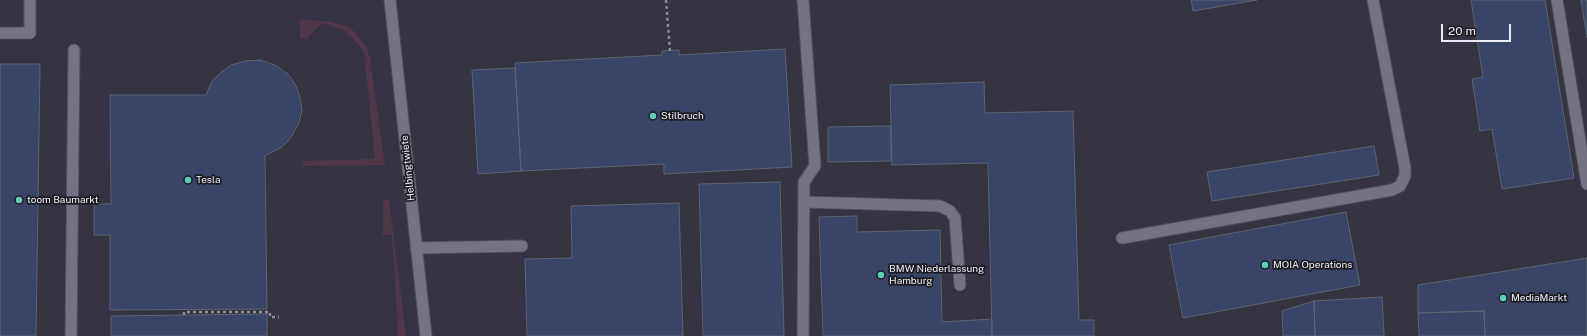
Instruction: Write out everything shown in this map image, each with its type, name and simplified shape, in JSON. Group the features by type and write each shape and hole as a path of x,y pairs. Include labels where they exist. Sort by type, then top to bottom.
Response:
{"street":[{"path":"0,33 30,33 30,0"},
{"name":"Helbingtwiete","path":"390,0 426,336"},
{"path":"803,0 815,166 804,182 803,336"},
{"path":"1122,238 1392,190 1400,186 1405,176 1405,168 1373,0"},
{"path":"1558,0 1587,184"},
{"path":"71,336 74,50"},
{"path":"804,202 940,206 950,211 955,218 960,285"},
{"path":"416,248 522,246"}],"path":[{"path":"666,0 670,51"},
{"path":"184,315 184,312 270,312 270,317 279,317"}],"shaded area":[{"path":"300,20 328,21 347,26 355,32 367,48 370,58 385,165 303,166 303,161 375,159 363,51 350,35 343,30 330,25 321,24 307,39 300,38"},
{"path":"389,199 406,336 398,336 392,235 383,235 383,200"}],"building":[{"path":"1191,0 1257,0 1193,11"},
{"path":"1471,0 1545,0 1574,178 1502,189 1492,129 1480,131 1472,79 1483,77"},
{"path":"1581,0 1587,0 1587,38"},
{"name":"Stilbruch","path":"785,49 792,167 664,174 664,164 521,171 515,63 662,55 662,51 679,50 679,55"},
{"name":"Tesla","path":"260,60 275,65 289,75 296,86 300,97 302,111 298,125 290,139 282,147 265,156 267,309 110,310 110,235 94,235 94,204 111,204 110,95 206,95 211,83 219,74 231,65 245,61"},
{"name":"toom Baumarkt","path":"0,64 40,64 36,336 0,336"},
{"path":"515,68 521,171 478,174 472,70"},
{"path":"984,82 985,113 1073,111 1079,320 1094,320 1094,336 992,336 988,163 892,165 890,85"},
{"path":"891,126 891,161 828,162 828,127"},
{"path":"1374,146 1379,175 1212,201 1207,172"},
{"path":"780,182 784,336 703,336 699,184"},
{"path":"679,203 683,336 527,336 525,259 572,258 571,206"},
{"name":"MOIA Operations","path":"1346,212 1360,285 1183,318 1169,245"},
{"name":"BMW Niederlassung Hamburg","path":"857,216 857,232 940,230 942,322 992,319 992,336 823,336 819,217"},
{"name":"MediaMarkt","path":"1587,258 1587,336 1485,336 1484,311 1418,313 1418,285"},
{"path":"1382,297 1384,336 1315,336 1314,301"},
{"path":"1314,301 1315,336 1283,336 1282,311"},
{"path":"1484,311 1485,336 1419,336 1418,313"},
{"path":"267,314 267,336 111,336 111,316"}],"place":[{"name":"Stilbruch","path":"653,116"},
{"name":"Tesla","path":"188,180"},
{"name":"toom Baumarkt","path":"19,200"},
{"name":"MOIA Operations","path":"1265,265"},
{"name":"BMW Niederlassung Hamburg","path":"881,275"},
{"name":"MediaMarkt","path":"1503,298"}]}
